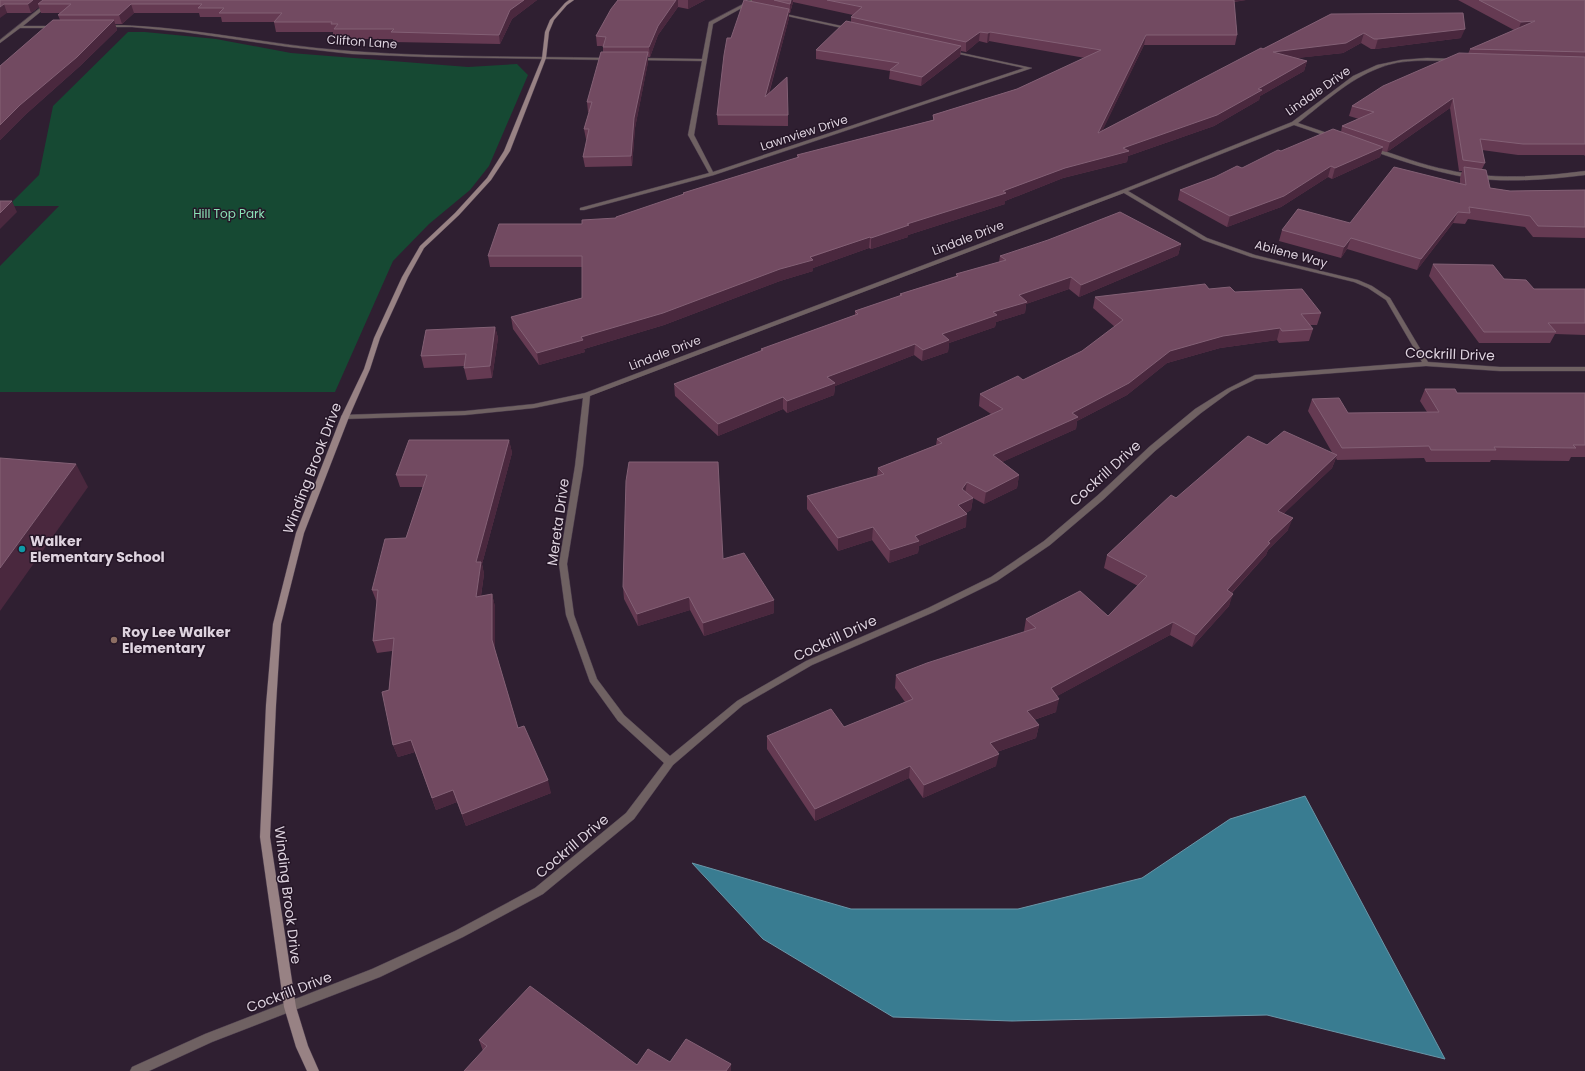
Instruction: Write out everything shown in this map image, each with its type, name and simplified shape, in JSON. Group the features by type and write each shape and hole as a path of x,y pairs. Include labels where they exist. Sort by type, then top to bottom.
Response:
{"street":[{"path":"0,42 53,0"},
{"name":"Winding Brook Drive","path":"313,1071 302,1047 290,1007 265,838 271,705 277,624 300,533 345,417 367,369 377,338 405,277 422,247 457,214 489,179 507,151 544,58 548,32 552,20 566,4 572,0"},
{"path":"712,174 691,135 711,23 742,5 754,0"},
{"path":"742,5 750,7"},
{"path":"773,12 858,30"},
{"name":"Clifton Lane","path":"96,26 182,29 330,50 461,58 618,59"},
{"path":"20,27 58,27"},
{"name":"Lawnview Drive","path":"582,208 712,174 1030,68 944,49"},
{"name":"Lindale Drive","path":"345,417 465,413 534,406 587,395 1124,191 1294,123 1355,77 1379,66 1401,61 1427,58 1467,60"},
{"path":"634,59 704,60"},
{"path":"1294,123 1338,138"},
{"path":"1368,148 1449,172 1488,178 1552,178 1585,173"},
{"name":"Abilene Way","path":"1124,191 1205,239 1253,256 1356,281 1370,287 1388,299 1426,364"},
{"name":"Cockrill Drive","path":"136,1071 209,1038 376,973 459,934 539,891 630,816 670,762 740,703 809,663 931,610 994,579 1047,543 1101,497 1152,449 1198,411 1229,390 1255,377 1426,364 1500,369 1585,369"},
{"name":"Mereta Drive","path":"587,395 579,466 563,564 570,615 594,680 622,718 670,762"}],"green space":[{"name":"Hill Top Park","path":"128,32 145,32 216,39 291,53 468,67 517,64 528,75 489,166 470,190 429,224 393,261 335,392 0,392 0,266 59,206 8,206 39,175 53,106"}],"water":[{"path":"1305,796 1445,1059 1267,1015 1012,1021 893,1017 763,939 692,863 851,909 1018,909 1142,878 1230,819"}],"building":[{"path":"0,0 33,0 28,4 4,4 0,7"},
{"path":"43,0 524,0 510,10 499,35 391,32 394,29 334,29 338,24 331,24 332,22 274,22 282,13 219,13 224,8 198,8 202,4 131,4 119,15 58,15 71,4 38,4"},
{"path":"618,0 676,0 658,26 649,47 603,47 606,37 596,36 611,9"},
{"path":"744,0 789,9 765,97 787,77 788,115 717,115 727,38 731,38"},
{"path":"774,0 791,0 790,4"},
{"path":"827,0 1234,0 1237,35 1146,35 1098,133 1261,48 1263,49 1331,14 1463,13 1465,29 1378,39 1374,39 1364,33 1346,43 1273,52 1307,61 1258,89 1262,90 1217,115 1123,148 1129,151 1065,168 1003,191 1006,193 907,224 909,225 810,257 813,260 780,269 663,313 581,337 583,340 537,353 511,317 582,298 582,256 488,256 499,224 582,224 582,220 616,218 684,194 683,193 799,157 797,155 934,120 933,115 1017,89 1101,50 990,32 980,32 966,42 851,17 862,7"},
{"path":"1479,0 1585,0 1585,52 1470,49 1535,21 1521,22"},
{"path":"53,20 114,20 77,57 20,105 0,125 0,66"},
{"path":"846,21 961,46 922,77 890,70 899,63 816,50"},
{"path":"601,52 648,52 634,118 631,156 583,157 589,129 584,129 592,102 587,102"},
{"path":"1459,53 1585,57 1585,144 1523,144 1480,139 1485,163 1463,160 1453,98 1390,142 1342,126 1374,112 1352,106 1383,86"},
{"path":"1333,129 1383,147 1335,168 1331,166 1284,196 1230,216 1180,190 1215,177 1237,166 1242,168 1278,150 1281,151"},
{"path":"1394,167 1466,185 1464,167 1486,170 1490,188 1510,191 1585,190 1585,227 1538,226 1530,216 1469,207 1470,213 1458,212 1421,259 1351,238 1344,247 1282,230 1298,209 1350,223"},
{"path":"0,201 12,201 0,213"},
{"path":"1120,212 1181,244 1081,285 1071,277 1019,295 1027,302 993,312 997,315 942,334 949,340 923,350 915,344 827,377 835,383 787,401 783,397 718,424 674,384 763,350 761,349 858,314 855,311 902,295 900,294 958,276 956,274 1006,260 1000,256 1048,240"},
{"path":"1433,264 1493,265 1504,279 1526,280 1534,289 1585,289 1585,323 1548,323 1556,332 1484,332"},
{"path":"1205,284 1209,289 1230,287 1235,292 1302,289 1321,313 1301,314 1313,329 1282,331 1280,328 1223,336 1170,351 1129,383 1072,413 1078,417 993,455 1019,475 986,492 967,482 962,489 973,498 958,505 967,514 915,536 919,541 890,550 873,527 838,538 807,496 884,474 878,468 942,443 937,439 1003,409 980,394 1018,376 1023,380 1082,351 1123,320 1095,297"},
{"path":"495,327 490,366 464,368 466,354 421,356 426,330"},
{"path":"1425,389 1455,389 1457,393 1585,393 1585,445 1573,445 1576,448 1494,447 1496,450 1431,450 1429,446 1342,448 1312,399 1339,398 1348,413 1439,412"},
{"path":"1284,431 1337,455 1278,511 1293,518 1268,542 1270,543 1227,590 1233,594 1196,635 1173,622 1051,688 1059,699 1027,711 1039,725 990,743 999,754 924,785 910,766 815,809 767,736 831,709 844,727 913,699 896,675 927,663 1036,628 1026,619 1080,591 1108,616 1147,576 1107,555 1171,495 1176,498 1248,436 1267,445"},
{"path":"409,440 509,440 476,562 481,562 476,597 492,594 492,640 518,728 524,726 548,780 462,814 453,790 432,798 411,740 393,745 382,692 389,690 394,638 373,641 378,590 372,590 385,539 406,538 427,475 396,475"},
{"path":"0,458 76,464 0,568"},
{"path":"629,462 718,462 723,559 744,553 774,600 703,623 689,597 637,614 623,587 626,481"},
{"path":"530,986 637,1065 648,1049 670,1062 686,1039 731,1064 726,1071 464,1071 487,1046 479,1040"}],"place":[{"name":"Walker Elementary School","path":"22,549"},
{"name":"Roy Lee Walker Elementary","path":"114,640"}]}
